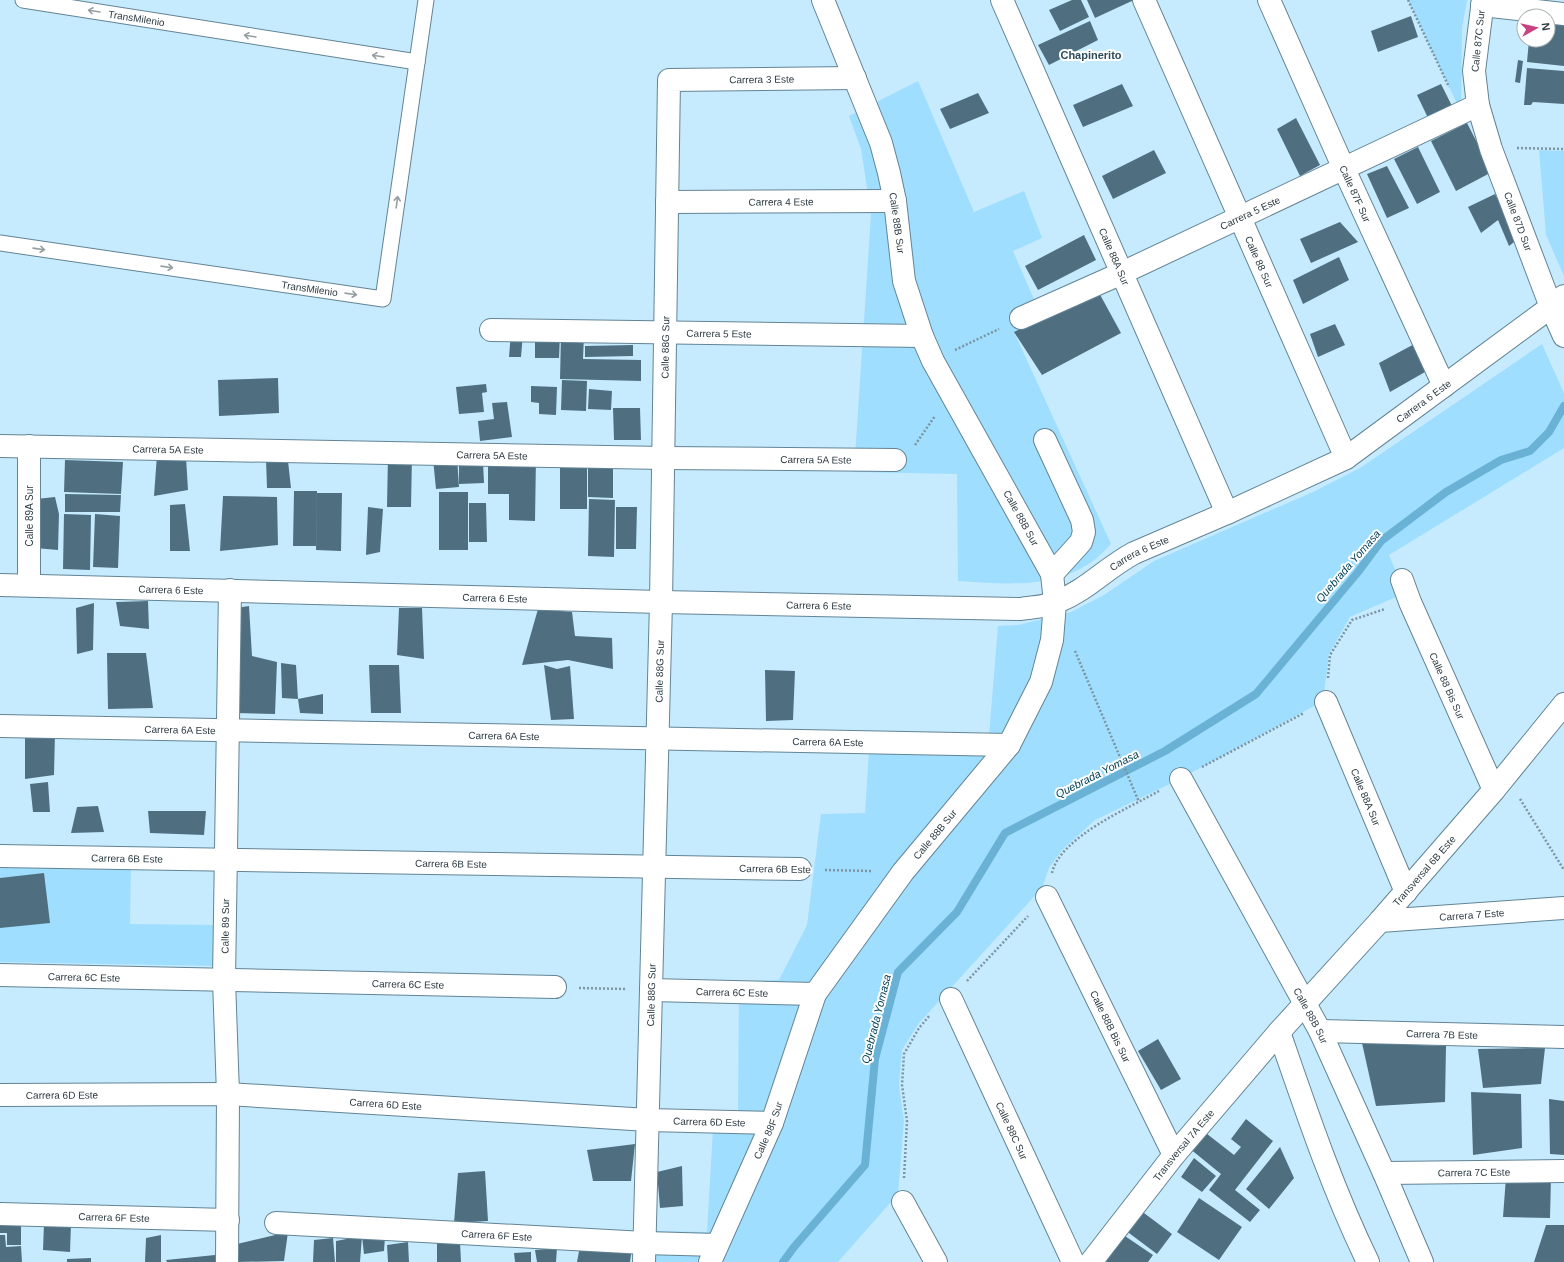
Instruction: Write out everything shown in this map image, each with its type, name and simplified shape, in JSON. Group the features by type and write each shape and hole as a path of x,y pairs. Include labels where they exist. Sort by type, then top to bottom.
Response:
{"street":[{"name":"Calle 88B Sur","path":"816,994 903,872 1009,745 1041,682 1052,640 1055,603 1052,574 934,361 922,336 904,281 895,201 889,173 880,143 823,0"},
{"name":"Calle 88A Sur","path":"1002,0 1227,513"},
{"name":"Calle 88 Sur","path":"1144,0 1346,458"},
{"name":"Calle 87F Sur","path":"1269,0 1344,169 1444,386"},
{"name":"Calle 87C Sur","path":"1470,109 1482,3"},
{"path":"1482,3 1564,14"},
{"name":"Carrera 3 Este","path":"670,80 855,78"},
{"name":"Calle 88G Sur","path":"644,1253 658,738 670,80"},
{"name":"Carrera 5 Este","path":"1021,318 1122,273 1470,109"},
{"name":"Calle 87D Sur","path":"1470,109 1491,149 1558,301 1564,336"},
{"name":"Carrera 4 Este","path":"667,202 895,201"},
{"name":"Carrera 6 Este","path":"0,584 661,602 1021,609 1055,603 1091,584 1120,560 1134,553 1227,513 1346,458 1558,301"},
{"name":"Carrera 5 Este","path":"491,330 922,336"},
{"path":"1045,440 1082,520 1084,532 1081,542 1052,574"},
{"name":"Carrera 5A Este","path":"0,446 664,458 895,460"},
{"name":"Calle 89A Sur","path":"29,446 29,585"},
{"name":"Calle 88 Bis Sur","path":"1402,580 1410,602 1500,783"},
{"name":"Calle 89 Sur","path":"227,1262 228,1094 224,980 230,590"},
{"name":"Calle 88A Sur","path":"1326,702 1406,892"},
{"name":"Transversal 6B Este","path":"1279,1032 1406,892 1500,783 1564,704"},
{"name":"Carrera 6A Este","path":"0,726 1009,745"},
{"name":"Calle 88B Sur","path":"1180,779 1320,1031 1422,1262"},
{"name":"Carrera 6B Este","path":"0,856 800,869"},
{"name":"Calle 88B Bis Sur","path":"1047,896 1174,1155"},
{"name":"Carrera 7 Este","path":"1380,921 1564,908"},
{"name":"Carrera 6C Este","path":"0,975 555,987"},
{"name":"Carrera 6C Este","path":"651,990 816,994"},
{"name":"Calle 88F Sur","path":"713,1253 772,1123 816,994"},
{"name":"Calle 88C Sur","path":"951,999 1073,1262"},
{"name":"Carrera 7B Este","path":"1320,1031 1564,1037"},
{"path":"1279,1032 1323,1158 1368,1262"},
{"name":"Transversal 7A Este","path":"1091,1262 1174,1155 1279,1032"},
{"name":"Carrera 6D Este","path":"0,1095 228,1094 648,1120 772,1123"},
{"name":"Carrera 7C Este","path":"1384,1173 1564,1170"},
{"path":"903,1202 936,1262"},
{"name":"Carrera 6F Este","path":"0,1214 228,1220"},
{"name":"Carrera 6F Este","path":"276,1223 644,1253 713,1253"}],"lane":[{"name":"TransMilenio","path":"23,0 417,62"},
{"name":"TransMilenio","path":"0,243 383,299 426,0"}],"path":[{"path":"1408,0 1470,109"},
{"path":"1491,149 1564,149"},
{"path":"934,361 1021,318"},
{"path":"895,460 908,454 912,450 951,392"},
{"path":"1047,896 1053,868 1065,850 1096,824 1326,702 1330,655 1352,620 1410,602"},
{"path":"1073,646 1139,802"},
{"path":"1500,783 1564,870"},
{"name":"Carrera 6B Este","path":"800,869 903,872"},
{"path":"555,987 651,990"}],"shaded area":[{"path":"1408,0 1467,0 1462,28 1461,112"},
{"path":"918,81 974,212 1024,191 1042,238 1013,251 1043,320 1014,332 1111,544 1090,563 1059,577 1027,583 958,581 957,474 854,472 871,214 861,149 849,116"},
{"path":"1539,150 1564,151 1564,276 1546,235"},
{"path":"1542,344 1564,393 1564,448 1389,555 1405,593 1350,617 1329,654 1323,701 1180,779 1095,820 1062,850 1049,868 1042,888 919,1023 902,1050 899,1085 904,1121 898,1194 838,1262 652,1262 654,1231 707,1232 714,1112 738,1112 739,981 779,980 807,925 821,814 865,813 870,735 989,736 998,626 1018,625 1071,612 1104,595 1154,561 1313,492 1360,468"},
{"path":"0,863 131,865 130,924 216,925 215,966 0,962"}],"building":[{"path":"1072,0 1081,0 1089,17 1060,31 1049,10"},
{"path":"1087,0 1134,0 1095,18"},
{"path":"1411,16 1418,37 1378,52 1371,31"},
{"path":"1556,18 1564,19 1564,66 1527,62 1528,48 1556,48"},
{"path":"1090,21 1098,40 1049,65 1038,45"},
{"path":"1518,60 1523,61 1520,83 1515,82"},
{"path":"1527,68 1564,71 1564,104 1533,102 1531,105 1524,105"},
{"path":"1122,84 1133,106 1083,127 1073,105"},
{"path":"1441,84 1453,108 1429,120 1417,95"},
{"path":"978,93 989,113 950,129 940,109"},
{"path":"1296,118 1320,165 1300,176 1277,129"},
{"path":"1467,123 1492,172 1456,191 1431,141"},
{"path":"1418,147 1440,192 1417,204 1394,159"},
{"path":"1154,150 1166,173 1113,199 1102,176"},
{"path":"1387,166 1409,208 1387,218 1367,174"},
{"path":"1495,194 1518,239 1509,246 1498,220 1481,233 1468,207"},
{"path":"1340,222 1358,242 1311,263 1300,239"},
{"path":"1084,235 1096,260 1038,290 1025,266"},
{"path":"1339,257 1349,280 1303,304 1293,280"},
{"path":"1098,291 1121,333 1042,375 1014,332"},
{"path":"1335,324 1345,345 1318,357 1310,334"},
{"path":"511,332 523,333 521,357 509,357"},
{"path":"535,335 560,335 559,358 535,358"},
{"path":"561,335 584,335 583,359 641,360 641,381 560,379"},
{"path":"1418,342 1432,368 1390,392 1379,363"},
{"path":"633,345 633,356 585,357 585,346"},
{"path":"278,378 279,413 219,416 218,380"},
{"path":"562,380 587,381 586,411 561,410"},
{"path":"486,384 487,392 482,393 484,412 459,414 456,387"},
{"path":"531,386 557,387 556,415 539,414 539,403 531,402"},
{"path":"589,389 612,391 611,410 588,409"},
{"path":"507,402 512,437 480,441 478,421 494,419 492,403"},
{"path":"613,408 640,408 641,440 614,440"},
{"path":"157,455 186,457 188,490 154,496"},
{"path":"388,455 412,455 411,507 387,507"},
{"path":"488,456 536,457 535,521 509,520 509,494 488,494"},
{"path":"457,457 459,487 436,489 433,459"},
{"path":"587,457 587,509 560,509 560,458"},
{"path":"588,458 613,458 613,498 588,497"},
{"path":"266,459 288,461 291,488 267,488"},
{"path":"65,460 123,462 121,494 64,492"},
{"path":"483,462 484,483 459,484 459,463"},
{"path":"294,491 317,491 316,546 293,546"},
{"path":"439,492 468,492 468,550 439,550"},
{"path":"317,493 342,493 341,551 316,550"},
{"path":"65,494 121,495 120,512 65,512"},
{"path":"223,496 277,497 278,545 220,551"},
{"path":"55,497 59,514 58,550 35,548 36,499"},
{"path":"589,499 615,500 614,557 588,556"},
{"path":"469,503 486,503 487,542 469,542"},
{"path":"185,504 190,551 170,551 170,505"},
{"path":"368,507 383,509 380,552 366,555"},
{"path":"616,507 637,507 636,549 616,549"},
{"path":"64,514 91,515 90,570 63,569"},
{"path":"95,514 120,516 118,568 93,567"},
{"path":"148,601 149,629 120,626 116,602"},
{"path":"94,603 93,650 77,654 76,608"},
{"path":"249,606 252,656 277,662 275,714 235,713 236,608"},
{"path":"399,608 422,608 424,659 397,655"},
{"path":"538,609 572,612 575,636 612,638 613,669 568,660 522,665"},
{"path":"107,653 146,653 153,708 108,709"},
{"path":"281,663 296,665 298,699 282,698"},
{"path":"369,665 399,665 401,713 371,713"},
{"path":"544,665 557,669 570,666 574,719 551,720"},
{"path":"765,670 795,671 793,720 766,721"},
{"path":"323,694 323,714 300,713 298,699"},
{"path":"25,732 55,732 54,775 25,779"},
{"path":"48,782 50,812 33,812 30,784"},
{"path":"98,806 104,832 71,833 77,807"},
{"path":"148,811 206,811 204,835 150,833"},
{"path":"44,873 50,923 0,928 0,878"},
{"path":"1158,1039 1181,1079 1161,1090 1138,1051"},
{"path":"1362,1043 1446,1046 1445,1102 1376,1106"},
{"path":"1545,1048 1541,1084 1483,1088 1478,1049"},
{"path":"1471,1092 1521,1094 1522,1148 1473,1155"},
{"path":"1549,1099 1564,1101 1564,1155 1550,1154"},
{"path":"1246,1119 1273,1141 1235,1190 1260,1210 1250,1222 1209,1190 1221,1174 1189,1148 1202,1130 1234,1155 1241,1147 1231,1139"},
{"path":"635,1144 631,1181 593,1181 587,1150"},
{"path":"1280,1147 1294,1178 1269,1209 1246,1189"},
{"path":"1194,1158 1216,1176 1202,1192 1181,1177"},
{"path":"682,1166 683,1206 660,1208 657,1172"},
{"path":"485,1171 488,1221 454,1223 458,1173"},
{"path":"1506,1177 1551,1177 1550,1218 1503,1217"},
{"path":"1199,1198 1242,1227 1219,1260 1177,1232"},
{"path":"1140,1210 1172,1234 1157,1254 1125,1230"},
{"path":"21,1221 21,1245 7,1245 7,1233 0,1233 0,1222"},
{"path":"44,1223 71,1224 70,1252 43,1250"},
{"path":"1546,1225 1564,1225 1564,1262 1534,1262"},
{"path":"288,1232 284,1261 237,1262 237,1244"},
{"path":"1119,1232 1153,1255 1148,1262 1107,1262 1102,1258"},
{"path":"0,1235 5,1235 6,1247 21,1246 22,1262 0,1262"},
{"path":"161,1235 161,1262 145,1262 146,1238"},
{"path":"362,1236 385,1237 384,1251 364,1254"},
{"path":"362,1236 360,1262 336,1262 336,1241"},
{"path":"333,1238 335,1262 313,1262 314,1240"},
{"path":"408,1242 409,1262 388,1262 387,1245"},
{"path":"437,1242 460,1242 461,1262 437,1262"},
{"path":"580,1246 632,1248 630,1262 577,1262"},
{"path":"557,1248 556,1262 537,1262 535,1250"},
{"path":"531,1252 531,1262 515,1262 514,1253"},
{"path":"215,1255 215,1262 167,1262 166,1260"},
{"path":"91,1258 91,1262 67,1262 67,1259"}],"waterway":[{"name":"Quebrada Yomasa","path":"783,1262 794,1247 865,1165 875,1059 898,972 957,912 1005,833 1165,751 1256,694 1358,572 1381,541 1446,492 1501,460 1530,451 1549,432 1564,406"}],"district":[{"name":"Chapinerito","path":"1091,55"}]}
